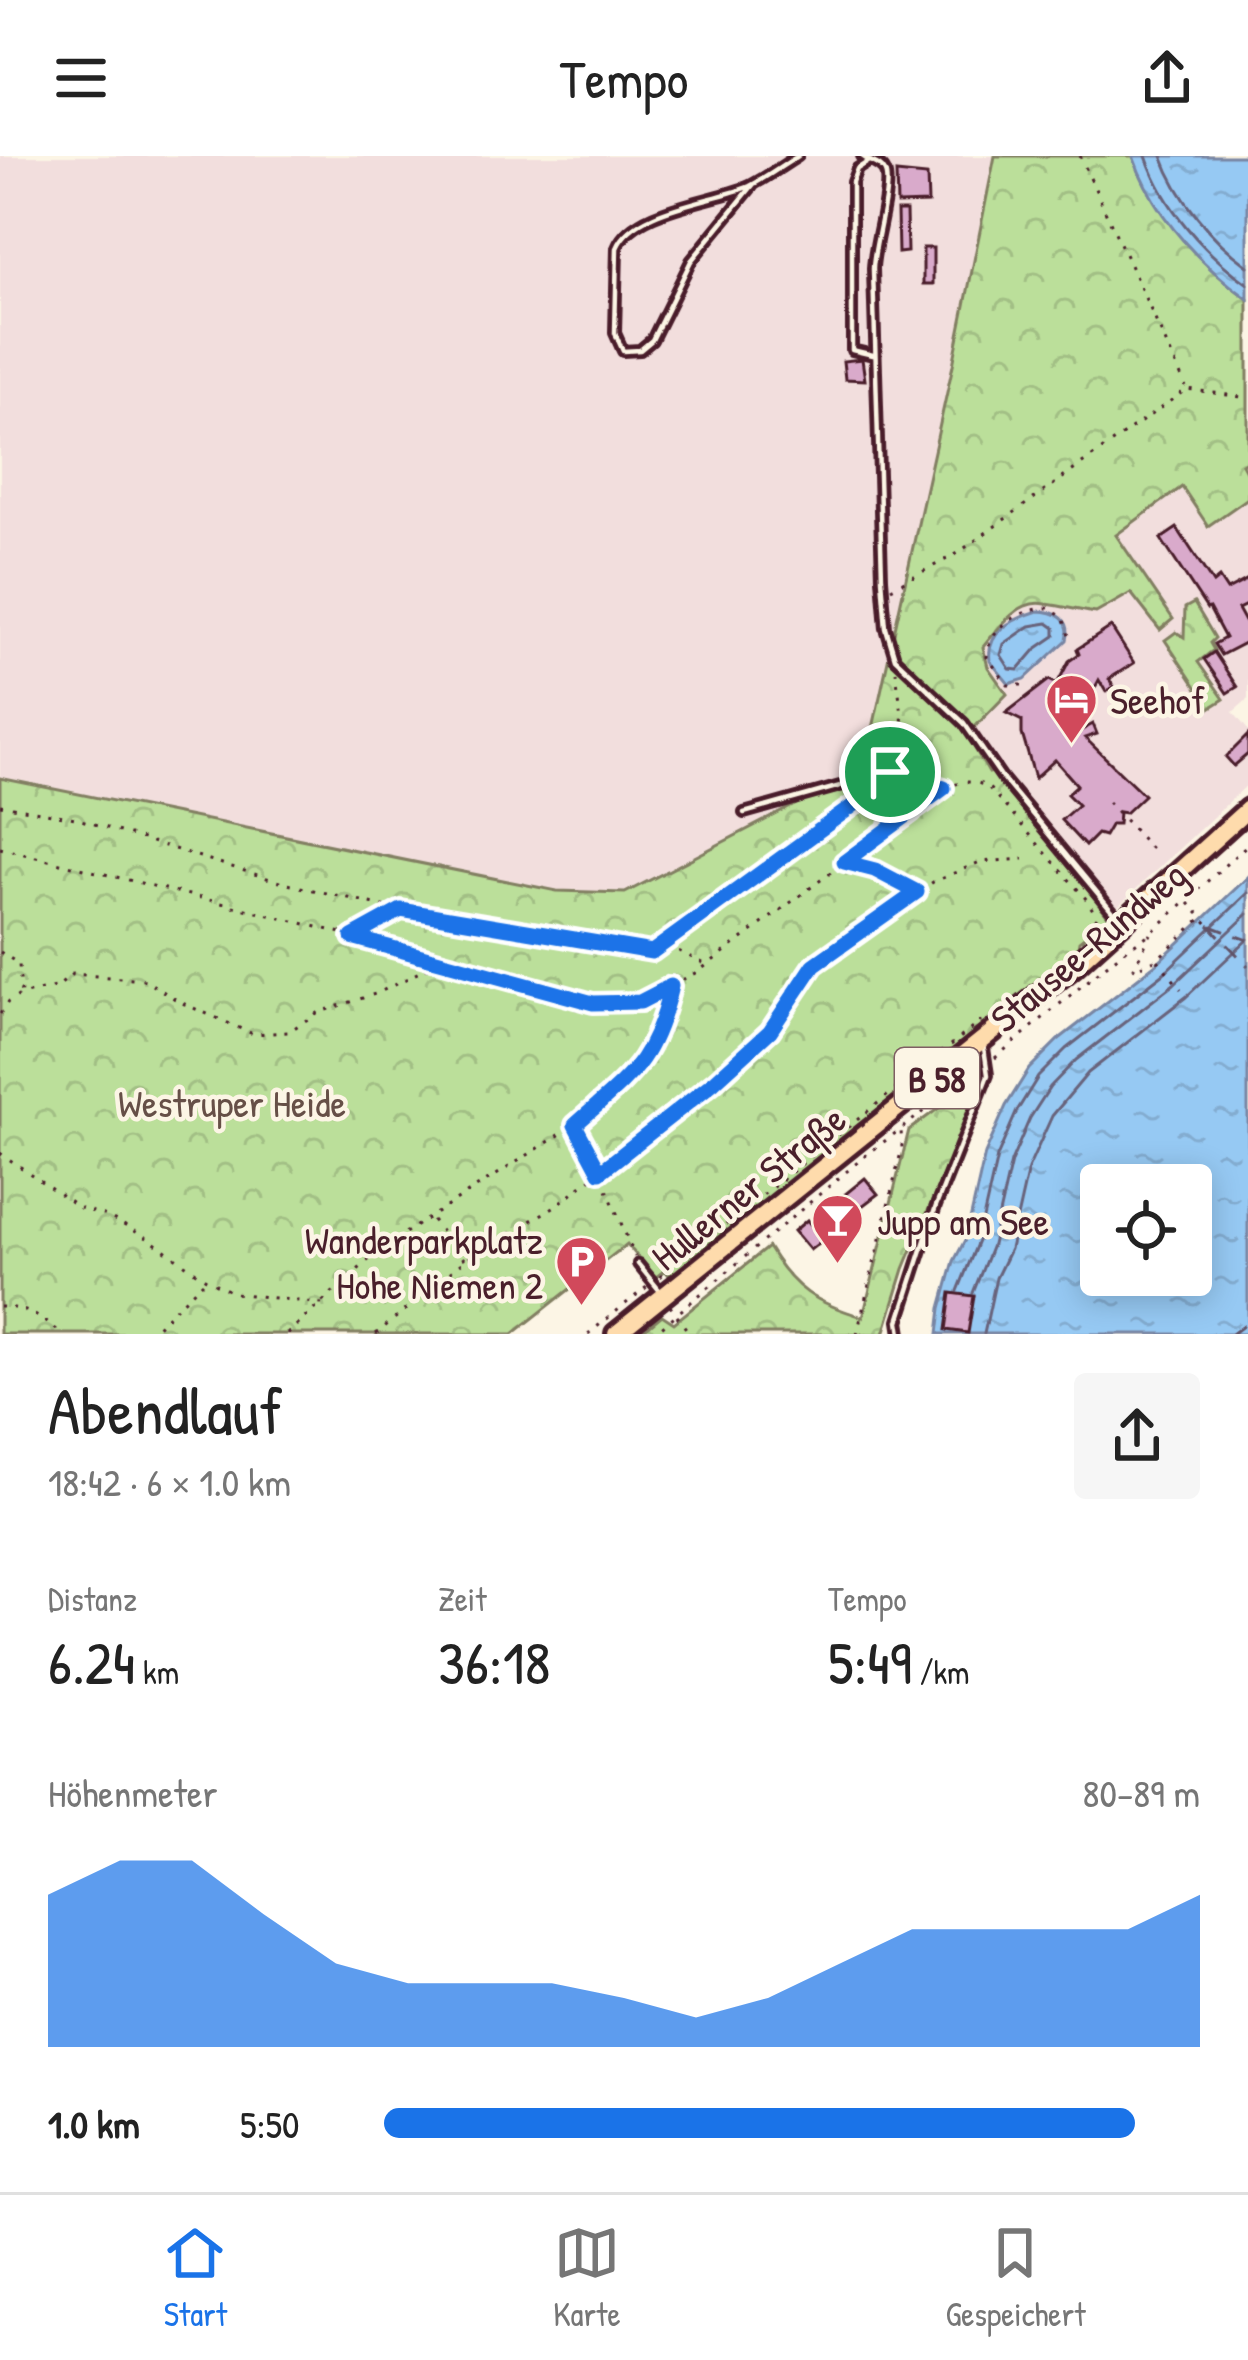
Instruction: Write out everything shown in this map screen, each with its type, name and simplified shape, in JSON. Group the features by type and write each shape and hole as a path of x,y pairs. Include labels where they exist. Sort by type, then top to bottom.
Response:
{"main road":[{"name":"Hullerner Straße","path":"616,1334 658,1289 896,1122 1248,809"}],"lane":[{"path":"753,184 691,261 652,340 640,350 623,351 615,333 621,238 632,226 652,217 753,184 798,156"},
{"path":"874,356 852,350 852,182 865,159 880,166 886,178 873,243 874,356 883,590 886,628 895,658 964,723 1003,779 1123,923"},
{"path":"744,813 890,772"},
{"path":"901,1334 899,1321 936,1206 988,1075 981,1043"},
{"path":"638,1264 658,1289"}],"path":[{"path":"1080,156 1187,389"},
{"path":"883,590 929,572 955,555 1187,389 1248,398"},
{"path":"1022,685 1008,685 987,657 991,638 1004,624 1048,608 1063,617 1071,642"},
{"path":"0,805 75,818 262,877 401,910 652,952 865,797 890,772 902,748 895,658"},
{"path":"890,772 944,788"},
{"path":"0,848 593,1003 640,1002 707,965 944,788 978,781 1088,900 1096,917 1086,932 1088,940"},
{"path":"1108,802 1154,852"},
{"name":"Stausee-Rundweg","path":"653,1334 896,1122 988,1063 1188,902 1248,844"},
{"path":"376,1334 465,1261 557,1205 714,1082 770,1031 814,965 917,892 980,862 1024,859"},
{"path":"844,862 875,870 917,892"},
{"path":"1183,881 1196,895"},
{"path":"1188,902 1209,925"},
{"path":"352,937 401,910"},
{"path":"1151,933 1133,969 1156,959 1202,918"},
{"path":"666,945 707,965"},
{"path":"0,952 19,964 21,995"},
{"path":"1156,959 1181,989"},
{"path":"0,1014 8,1002 58,986 71,974 117,976 145,980 253,1034 288,1032 317,1013 378,993 441,961"},
{"path":"287,1334 383,1247 575,1125 650,1053 671,986"},
{"path":"589,1334 658,1289 988,1016"},
{"path":"857,1334 902,1148 896,1122"},
{"path":"575,1125 638,1264"},
{"path":"0,1153 80,1208 148,1238 206,1280 234,1293 323,1304"},
{"path":"430,1217 465,1261"},
{"path":"149,1334 206,1280"},
{"path":"0,1306 38,1315 62,1334"},
{"path":"676,1315 690,1334"}],"shaded area":[{"path":"0,156 995,156 864,768 625,893 557,891 0,778"},
{"path":"1183,486 1208,525 1248,498 1248,699 1233,712 1248,730 1248,784 1116,908 995,760 974,727 1007,694 988,668 982,646 1004,620 1033,601 1096,613 1131,592 1159,629 1173,620 1115,535"}],"green space":[{"name":"Westruper Heide","path":"995,156 1133,156 1180,236 1248,299 1248,460 1242,464 1248,475 1248,498 1208,526 1182,487 1116,535 1173,619 1160,630 1131,593 1096,613 1033,604 1012,615 983,647 988,667 1007,694 967,735 989,773 996,771 1109,917 1079,941 1078,948 671,1278 665,1270 655,1278 627,1244 513,1334 0,1334 0,778 557,891 625,893 864,769"},
{"path":"1194,603 1215,638 1210,643 1214,650 1198,662 1224,699 1210,708 1165,640 1176,632 1184,637 1185,608"},
{"path":"984,1075 904,1269 884,1334 639,1334 662,1315 674,1323 768,1247 808,1293 863,1317 909,1130"}],"water":[{"path":"1133,156 1248,156 1248,299 1179,236"},
{"path":"1038,611 1062,618 1067,640 1025,679 1009,684 990,661 992,642 1011,622"},
{"path":"1248,877 1248,1334 938,1334 941,1308 966,1238 985,1154 1029,1069 1058,1040 1156,964"}],"building":[{"path":"896,173 927,176 928,203 897,204"},
{"path":"897,211 906,211 907,252 898,253"},
{"path":"923,248 933,248 933,284 923,284"},
{"path":"862,359 865,380 845,379 843,361"},
{"path":"1177,528 1213,583 1219,578 1227,590 1248,579 1248,604 1238,609 1248,627 1248,641 1221,655 1214,644 1225,638 1161,539"},
{"path":"1111,627 1134,663 1109,679 1114,687 1106,692 1099,680 1069,737 1093,724 1097,734 1085,738 1144,795 1125,813 1119,812 1118,824 1111,824 1104,836 1097,834 1085,846 1061,820 1078,805 1067,794 1077,785 1055,760 1035,778 1022,721 1006,713 1049,680 1057,684 1069,661 1079,654 1077,649"},
{"path":"1214,652 1237,687 1227,693 1204,659"},
{"path":"1248,735 1248,754 1234,766 1226,757"},
{"path":"865,1178 878,1194 845,1219 833,1204"},
{"path":"807,1220 823,1240 810,1250 794,1231"},
{"path":"951,1293 974,1296 968,1333 946,1330"}],"ferry route":[{"path":"1209,925 1248,966"},
{"path":"1211,926 1248,940"},
{"path":"1232,1334 1248,1322"}],"place":[{"name":"Seehof","path":"1071,745"},
{"name":"Jupp am See","path":"838,1266"},
{"name":"Wanderparkplatz Hohe Niemen 2","path":"582,1307"}],"route":[{"path":"890,772 944,788 844,862 875,870 917,892 814,965 770,1031 600,1172 575,1125 650,1053 671,986 640,1002 593,1003 352,937 401,910 652,952 865,797 890,772"}]}
